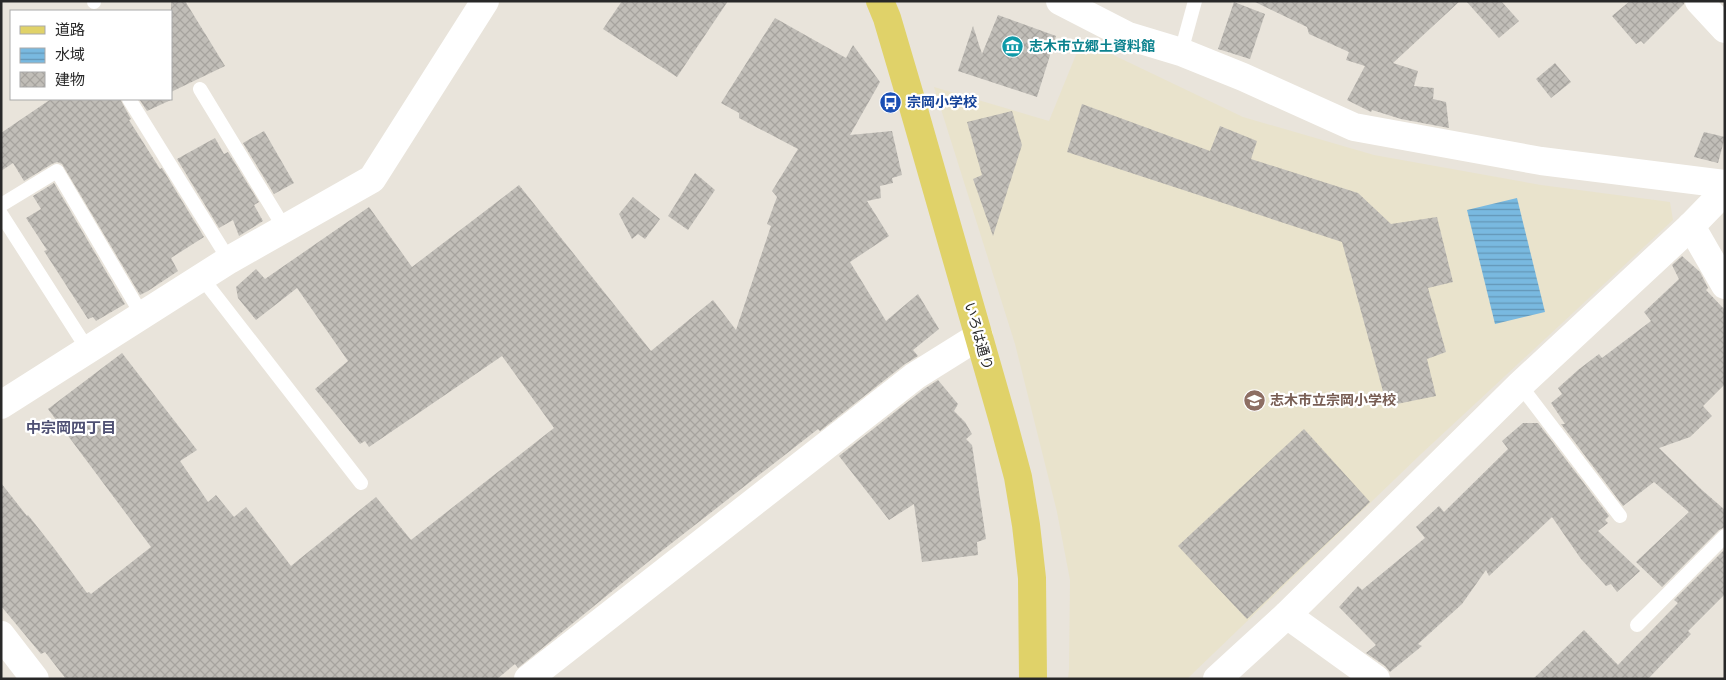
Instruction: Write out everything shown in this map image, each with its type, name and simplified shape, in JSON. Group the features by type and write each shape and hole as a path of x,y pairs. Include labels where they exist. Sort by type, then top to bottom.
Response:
{"main road":[{"name":"いろは通り","path":"880,1 888,18 1018,477 1032,578 1032,679"}],"street":[{"path":"1,405 229,260 372,179 485,1"},
{"path":"1060,1 1128,36 1181,52 1243,77 1354,127 1541,161 1725,184"},
{"path":"1699,1 1725,29"},
{"path":"1227,676 1286,615 1520,385 1692,226 1725,192"},
{"path":"1692,226 1725,285"},
{"path":"528,679 915,376 979,336"},
{"path":"1286,615 1376,679"},
{"path":"1,635 36,679"}],"lane":[{"path":"1181,52 1195,1"},
{"path":"200,89 285,229"},
{"path":"130,100 229,260"},
{"path":"1,205 57,171 142,315"},
{"path":"1,214 88,350"},
{"path":"202,278 361,483"},
{"path":"1520,385 1620,516"},
{"path":"1637,626 1725,536"}],"shaded area":[{"name":"志木市立宗岡小学校","path":"1082,40 1243,117 1374,155 1541,185 1670,202 1673,220 1420,455 1187,679 1068,679 1070,580 1057,512 1015,344 934,87 1049,121"}],"water":[{"path":"1517,198 1545,312 1495,324 1467,210"}],"building":[{"path":"171,1 185,1 225,66 172,92 172,10"},
{"path":"622,1 728,1 677,77 603,29"},
{"path":"1253,1 1460,1 1393,63 1418,71 1414,86 1434,88 1433,99 1446,102 1449,128 1401,119 1372,110 1371,112 1347,100 1365,66 1346,60 1349,52 1309,34 1307,27"},
{"path":"1466,1 1501,1 1519,21 1499,38"},
{"path":"1630,1 1684,1 1684,4 1644,44 1641,41 1636,44 1612,16"},
{"path":"1234,2 1265,14 1250,59 1218,49"},
{"path":"998,15 1056,36 1037,97 958,71 973,26 982,54"},
{"path":"775,18 846,58 853,45 880,82 850,135 892,131 902,175 892,178 893,183 880,186 881,198 867,201 889,236 850,262 886,321 918,294 939,329 913,350 918,356 905,364 820,431 818,429 659,553 518,668 515,664 497,679 66,679 45,652 41,654 1,606 1,483 54,548 87,593 91,594 151,547 48,409 122,353 197,450 180,461 208,502 216,495 234,517 246,507 291,566 376,497 411,540 554,428 502,356 369,447 365,441 360,444 315,389 348,361 297,288 256,320 238,298 236,287 256,269 265,279 369,207 412,267 519,185 651,351 713,300 736,330 771,226 767,224 777,197 772,191 798,149 739,118 739,113 721,103"},
{"path":"1555,63 1571,82 1551,98 1536,79"},
{"path":"50,100 121,100 131,119 129,120 160,169 162,168 204,237 171,258 178,271 140,295 62,164 57,162 52,164 24,181 13,163 1,171 1,133"},
{"path":"140,100 171,100 147,111"},
{"path":"1082,104 1210,151 1220,126 1257,141 1251,159 1358,193 1391,224 1437,217 1453,282 1428,288 1446,352 1427,359 1436,396 1387,406 1342,242 1067,152"},
{"path":"1012,111 1022,145 993,236 973,179 982,175 967,122"},
{"path":"264,131 294,183 274,194 243,143"},
{"path":"1704,132 1725,137 1718,163 1694,157"},
{"path":"215,138 224,154 228,152 259,202 254,205 263,221 239,236 233,220 219,228 177,159"},
{"path":"695,173 715,190 688,230 668,216"},
{"path":"54,183 125,304 96,321 93,317 88,319 44,251 47,250 26,218 41,209 33,196"},
{"path":"633,197 660,219 645,239 638,234 632,239 619,214"},
{"path":"1682,256 1700,272 1708,288 1706,290 1725,310 1725,384 1703,406 1712,416 1690,437 1659,448 1725,510 1725,527 1719,530 1662,587 1636,562 1689,512 1654,482 1623,506 1561,424 1565,424 1551,403 1562,394 1558,388 1578,370 1599,354 1602,358 1651,321 1644,312 1679,279 1672,265"},
{"path":"938,380 958,404 954,411 965,422 972,434 966,439 972,445 986,539 977,542 978,555 922,562 914,504 889,520 839,456"},
{"path":"1523,423 1538,423 1609,516 1605,520 1608,523 1598,531 1640,571 1617,592 1611,584 1606,586 1581,559 1552,517 1489,576 1486,570 1462,604 1418,644 1422,646 1390,672 1385,666 1366,653 1376,645 1339,607 1358,586 1362,590 1425,538 1416,527 1439,506 1444,512 1508,449 1502,441"},
{"path":"1304,429 1370,502 1247,619 1178,546"},
{"path":"1725,549 1725,594 1688,631 1691,634 1648,679 1533,679 1584,630 1618,665 1678,603 1674,600"}],"place":[{"name":"志木市立郷土資料館","path":"1013,46"},
{"name":"宗岡小学校","path":"891,102"},
{"name":"志木市立宗岡小学校","path":"1254,400"}],"district":[{"name":"中宗岡四丁目","path":"71,428"}]}
